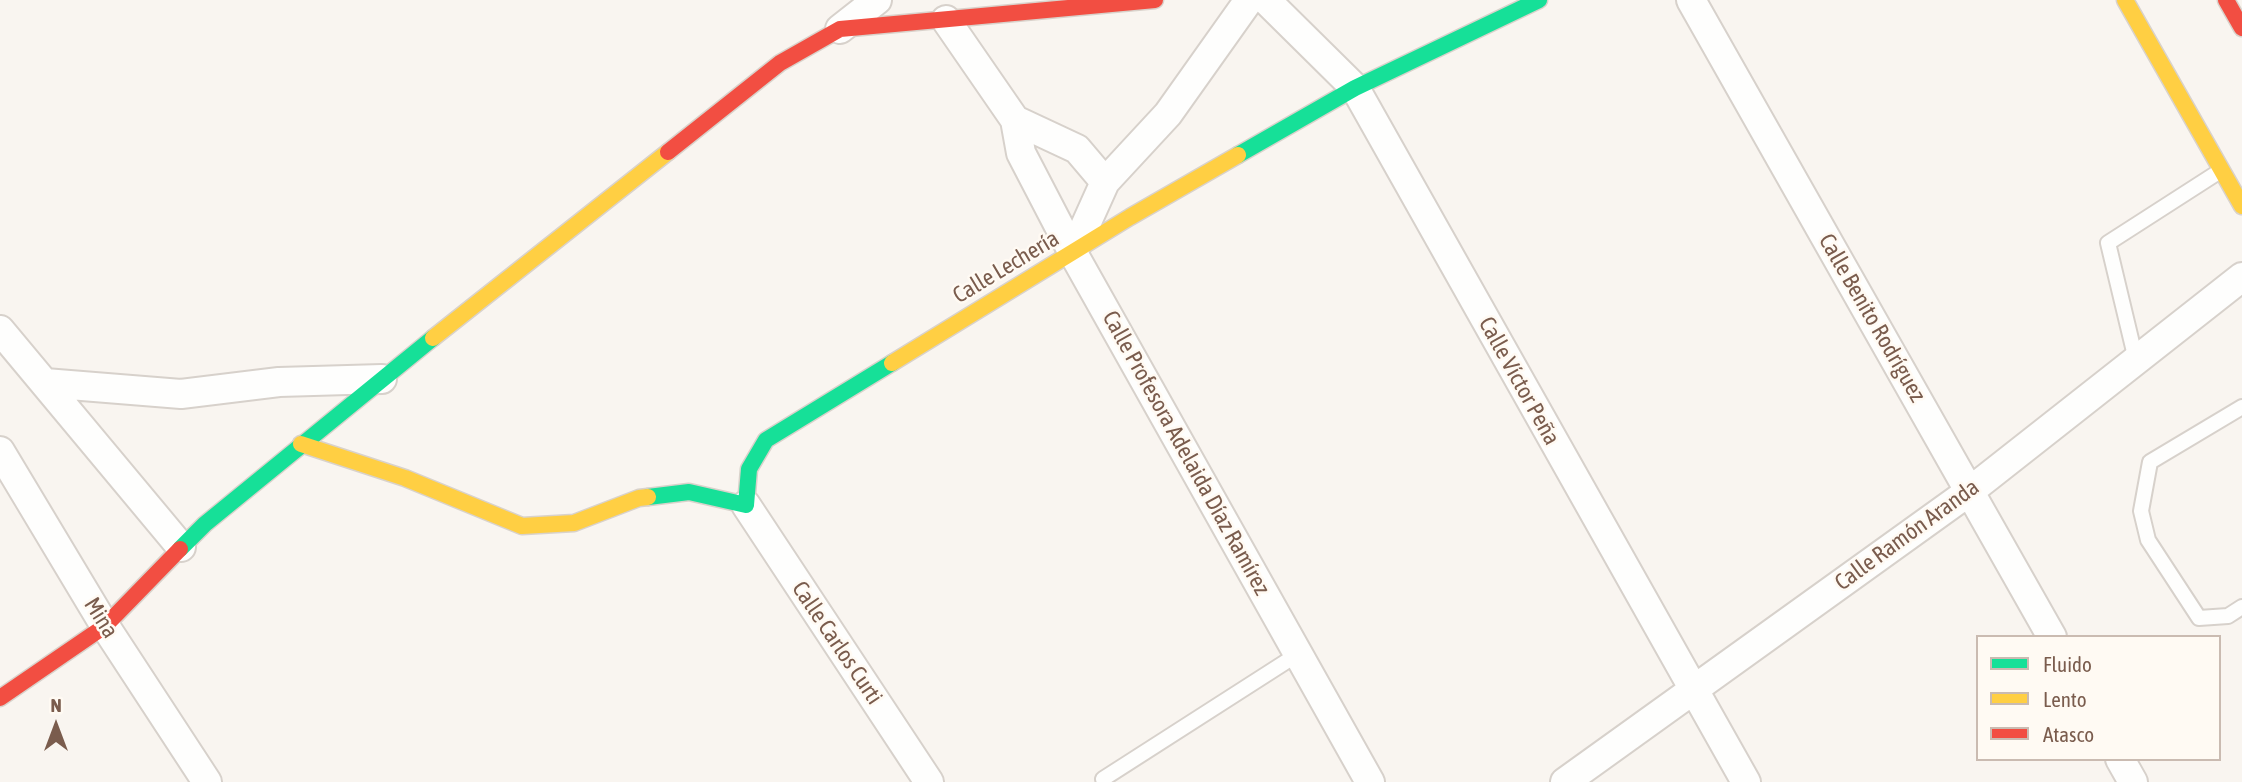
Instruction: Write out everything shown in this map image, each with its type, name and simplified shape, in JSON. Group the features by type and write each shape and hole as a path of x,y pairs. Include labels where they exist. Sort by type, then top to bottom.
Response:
{"street":[{"path":"0,698 105,625 205,524 382,379 780,63 840,29 877,0"},
{"path":"840,29 1155,0"},
{"path":"1073,253 1105,182 1168,114 1249,0"},
{"name":"Calle Víctor Peña","path":"1266,0 1355,88 1746,782"},
{"name":"Calle Lechería","path":"746,505 749,469 766,440 1130,217 1355,88 1539,0"},
{"name":"Calle Benito Rodríguez","path":"1691,0 2051,635"},
{"path":"2125,0 2242,206"},
{"path":"2226,0 2242,28"},
{"path":"946,20 1015,120 1077,149 1105,182"},
{"name":"Calle Profesora Adelaida Díaz Ramírez","path":"1015,120 1021,153 1073,253 1370,782"},
{"name":"Calle Ramón Aranda","path":"1565,782 1970,491 2242,277"},
{"path":"0,330 181,547"},
{"path":"45,383 181,394 279,382 382,379"},
{"path":"301,444 405,478 522,526 574,523 639,498 689,492 746,505"},
{"name":"Mina","path":"0,451 105,625 207,782"},
{"name":"Calle Carlos Curti","path":"746,505 929,782"},
{"path":"2121,761 2133,782"}],"lane":[{"path":"2136,360 2108,243 2222,170"},
{"path":"2242,407 2150,462 2141,511 2148,540 2199,618 2228,616 2242,607"},
{"path":"1103,779 1298,654"}],"traffic: fast":[{"path":"1238,155 1355,88 1539,0"},
{"path":"180,549 205,524 433,338"},
{"path":"648,497 689,492 746,505 749,469 766,440 892,363"}],"traffic: slow":[{"path":"2125,0 2242,206"},
{"path":"433,338 668,152"},
{"path":"892,363 1130,217 1238,155"},
{"path":"301,444 405,478 522,526 574,523 648,497"}],"traffic: jam":[{"path":"668,152 780,63 840,29 1155,0"},
{"path":"2226,0 2242,28"},
{"path":"0,698 105,626 180,549"}]}
